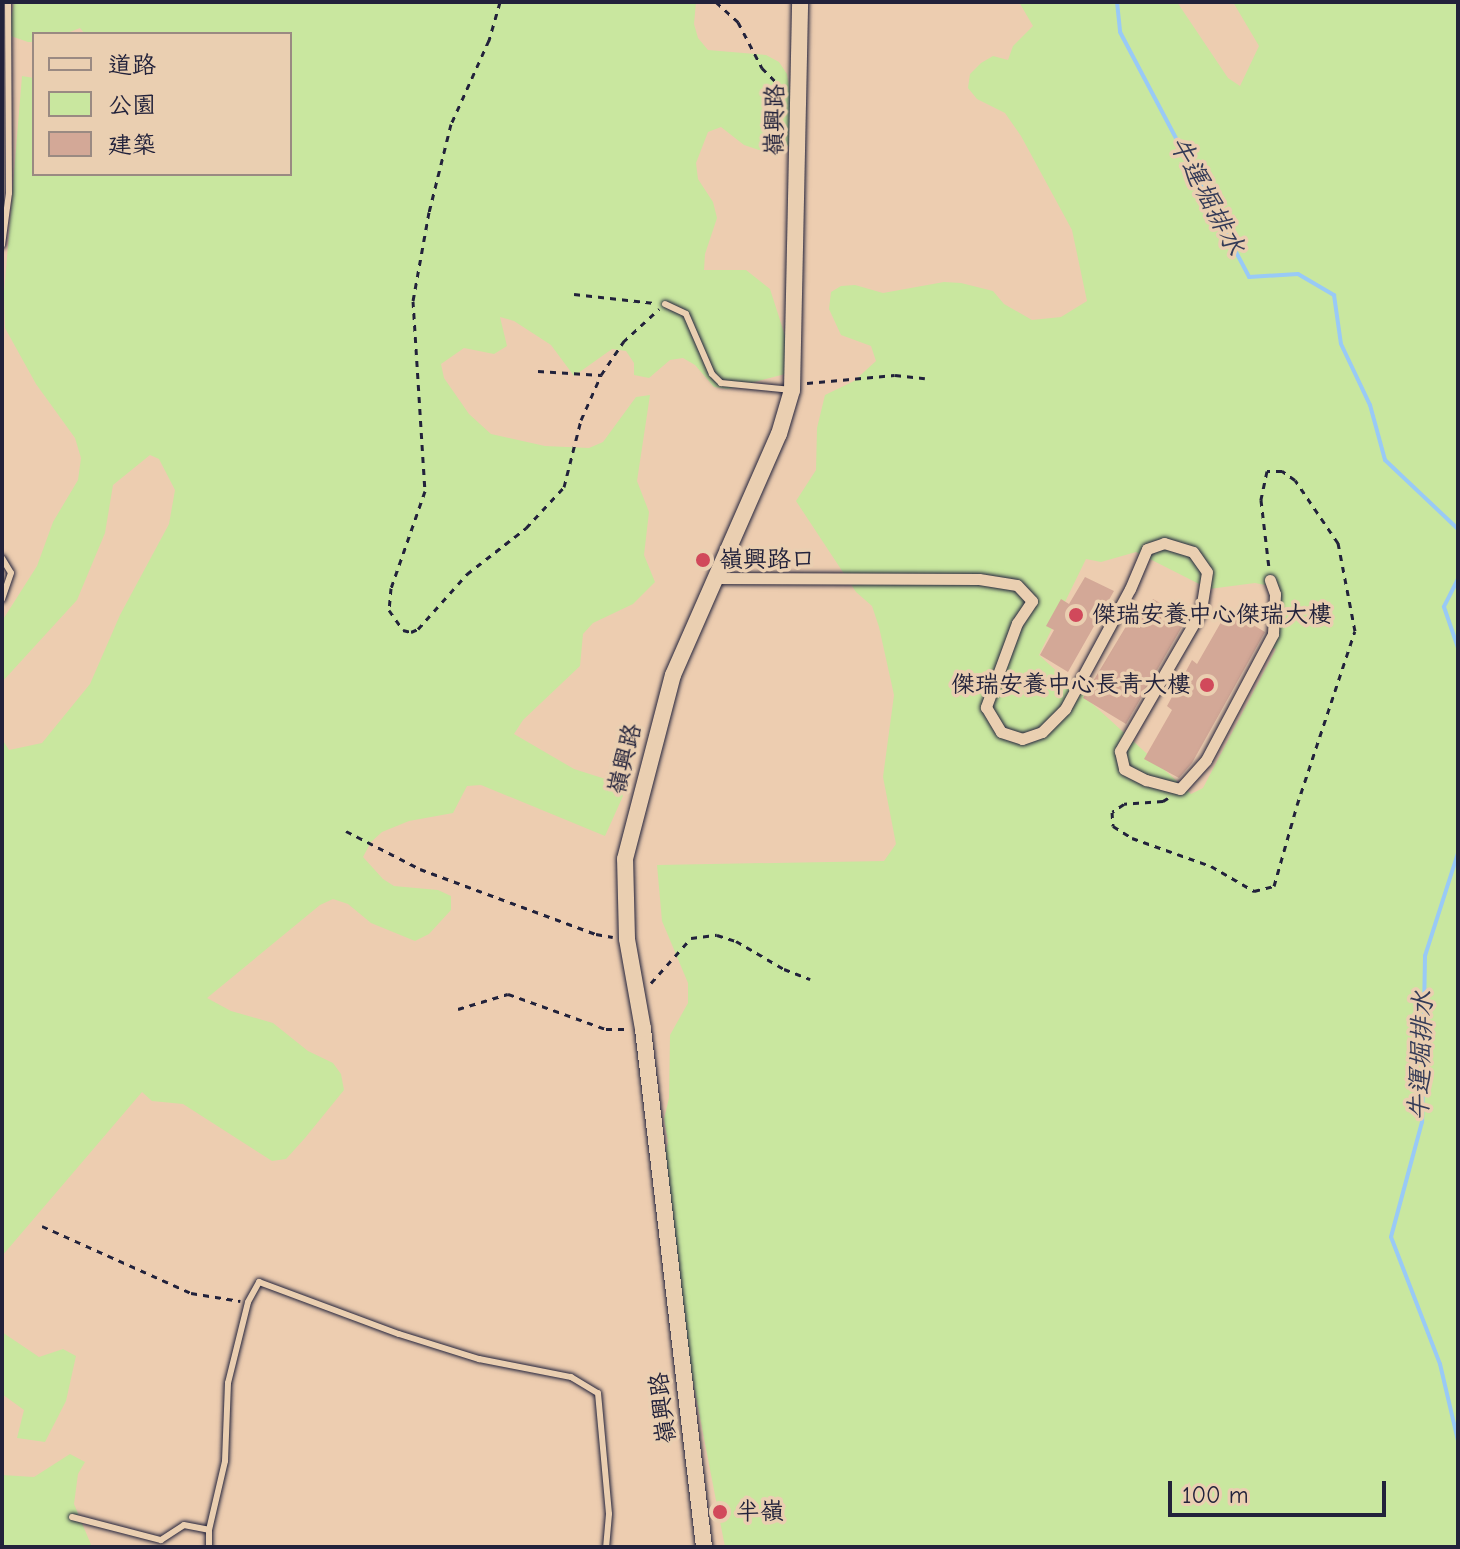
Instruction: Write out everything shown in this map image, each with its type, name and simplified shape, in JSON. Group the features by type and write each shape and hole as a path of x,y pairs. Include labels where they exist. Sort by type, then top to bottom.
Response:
{"main road":[{"name":"嶺興路","path":"704,1547 643,1029 627,939 625,859 673,675 779,434 792,390 800,2"}],"street":[{"path":"715,578 979,579 1017,585 1032,601 1017,623 986,707 1001,732 1022,739 1042,732 1065,709 1130,589 1147,549 1164,543 1193,552 1207,572 1201,611 1120,751 1124,769 1146,780 1180,789 1206,760 1273,634 1275,594 1270,580"}],"lane":[{"path":"2,245 9,193 8,2"},
{"path":"665,304 686,314 712,374 721,383 792,390"},
{"path":"2,558 11,573 2,599"},
{"path":"209,1547 209,1530 225,1461 228,1383 248,1302 259,1282 412,1339 479,1359 571,1377 598,1393 609,1514 606,1547"},
{"path":"72,1517 161,1540 184,1525 209,1530"}],"path":[{"path":"500,2 489,40 451,124 429,212 413,301 425,491 391,588 389,610 403,630 411,632 418,629 467,574 526,528 564,487 581,420 601,375 623,342 665,304"},
{"path":"716,2 738,22 762,68 799,104"},
{"path":"574,294 665,304"},
{"path":"538,371 601,375"},
{"path":"792,390 812,381 895,375 925,378"},
{"path":"1180,789 1163,801 1124,804 1112,812 1113,826 1132,838 1211,866 1254,891 1274,886 1297,805 1355,631 1338,543 1295,480 1282,471 1267,471 1261,500 1270,580"},
{"path":"346,831 420,869 596,934 627,939"},
{"path":"637,998 691,938 717,935 736,941 784,969 810,979"},
{"path":"458,1009 508,994 606,1029 643,1029"},
{"path":"42,1226 191,1293 248,1302"}],"green space":[{"path":"14,2 696,2 694,24 698,38 708,50 766,55 779,62 787,74 798,135 788,146 774,151 759,150 744,145 721,127 708,132 696,163 698,179 713,202 717,218 705,254 704,270 746,270 770,289 788,345 785,374 728,389 714,387 695,365 683,358 670,360 649,378 634,375 634,363 626,351 612,349 574,376 551,345 514,321 500,317 507,346 494,354 464,348 441,364 444,378 469,414 491,434 545,446 589,448 603,442 636,397 650,395 637,481 649,512 644,555 655,582 633,604 593,623 583,634 580,666 523,720 514,734 574,769 618,783 623,796 605,836 481,785 467,786 453,813 409,821 382,832 371,842 363,857 383,879 394,886 438,890 451,896 451,910 429,934 415,941 371,923 348,904 333,899 320,905 207,998 231,1011 273,1023 308,1051 333,1063 341,1074 344,1090 305,1138 286,1159 272,1161 183,1104 152,1101 142,1092 2,1256 2,739 9,750 42,743 90,684 120,615 169,524 175,490 159,459 150,455 113,485 105,533 77,600 2,682 2,621 37,566 53,522 78,480 81,458 75,438 36,384 5,328 4,293 22,76 32,78 32,176 292,176 292,32 83,32 80,28 70,32 32,32 32,42 8,35"},
{"path":"1019,2 1177,2 1228,78 1240,86 1259,46 1233,2 1458,2 1458,1547 725,1547 670,1262 663,1163 668,1142 664,1119 669,1098 670,1035 688,1003 688,983 662,921 657,865 884,861 896,844 883,777 894,695 879,627 872,606 856,592 796,501 816,470 817,428 825,395 854,381 876,361 871,346 841,335 829,309 831,292 841,286 855,285 883,293 944,282 961,283 993,291 1004,304 1032,320 1061,317 1087,301 1072,230 1021,136 1005,113 977,99 968,88 970,74 981,63 993,56 1008,60 1013,46 1033,26","holes":["1136,552 1209,589 1255,583 1271,586 1275,600 1266,645 1276,649 1203,788 1191,794 1039,655 1086,559 1101,562"]},
{"path":"2,1332 39,1357 63,1349 76,1356 66,1401 45,1442 17,1438 24,1410 2,1394"},
{"path":"70,1454 85,1462 78,1474 74,1504 92,1547 2,1547 2,1475 34,1477"}],"building":[{"name":"傑瑞安養中心傑瑞大樓","path":"1085,577 1114,591 1068,672 1040,655 1054,630 1046,626 1061,599 1069,604"},
{"path":"1153,599 1187,618 1126,724 1083,698 1134,613 1142,618"},
{"name":"傑瑞安養中心長青大樓","path":"1228,610 1265,632 1192,763 1179,778 1144,759 1172,710 1167,706 1192,660 1197,664"}],"waterway":[{"name":"牛運堀排水","path":"1117,2 1120,32 1249,277 1298,274 1334,295 1341,344 1370,405 1385,460 1458,529"},
{"name":"牛運堀排水","path":"1458,579 1444,607 1458,648"},
{"name":"牛運堀排水","path":"1458,853 1425,956 1422,1122 1391,1237 1440,1364 1458,1441"}],"place":[{"name":"嶺興路口","path":"703,560"},
{"name":"傑瑞安養中心傑瑞大樓","path":"1076,615"},
{"name":"傑瑞安養中心長青大樓","path":"1207,685"},
{"name":"半嶺","path":"720,1512"}]}
